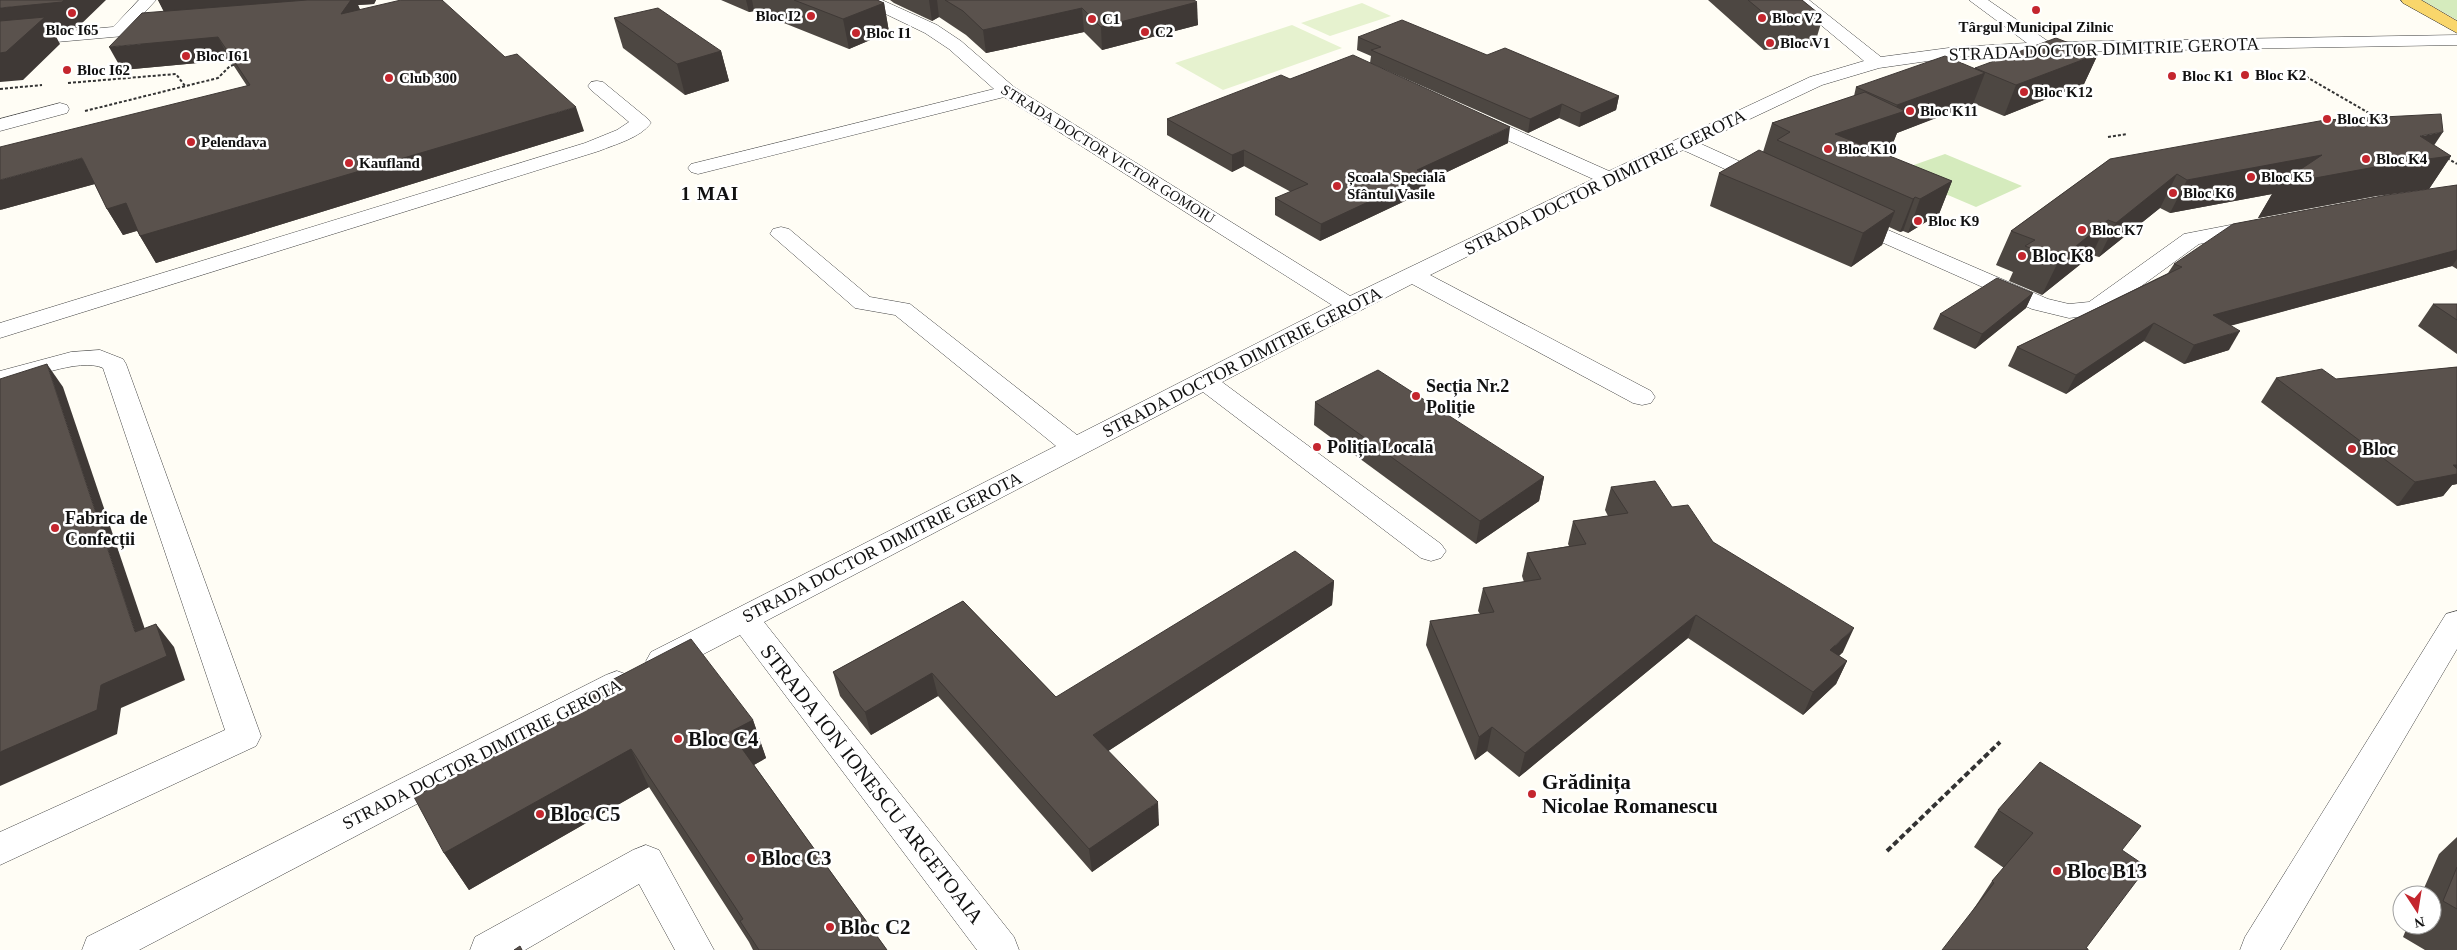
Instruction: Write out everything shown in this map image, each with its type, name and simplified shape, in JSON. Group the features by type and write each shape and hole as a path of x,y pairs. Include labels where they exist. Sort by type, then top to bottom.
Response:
{"main road":[{"path":"2409,0 2457,28"}],"street":[{"path":"119,31 148,0"},
{"path":"1799,0 1877,63"},
{"path":"1978,1 2006,0"},
{"name":"STRADA DOCTOR VICTOR GOMOIU","path":"880,1 932,29 955,45 1007,91 1349,306"},
{"path":"1978,1 2044,48"},
{"path":"0,42 178,27"},
{"name":"STRADA DOCTOR DIMITRIE GEROTA","path":"101,950 1349,306 1610,178 1816,81 1877,63 1956,52 2249,43 2457,40"},
{"path":"0,331 592,147 624,134 641,123 597,86"},
{"path":"698,168 1007,91"},
{"path":"3,131 60,109"},
{"path":"1459,111 1610,178"},
{"path":"1683,143 1789,192"},
{"path":"1833,212 1956,269 2040,304 2069,311 2094,309 2192,239 2280,221"},
{"path":"781,234 863,303 902,309 1075,447"},
{"path":"1413,275 1642,397"},
{"path":"0,379 72,359 100,357 114,364 244,736 0,849"},
{"path":"1204,381 1431,551"},
{"name":"STRADA ION IONESCU ARGETOAIA","path":"744,618 1000,950"},
{"path":"2260,950 2457,622"},
{"path":"489,950 646,862 695,950"}],"path":[{"path":"2249,43 2382,120"},
{"path":"80,113 218,78 230,66 239,64"},
{"path":"59,84 176,74 185,86"},
{"path":"0,89 49,85"},
{"path":"2108,137 2127,134"},
{"path":"2440,154 2457,164"},
{"path":"1887,851 2000,742"}],"green space":[{"path":"2422,0 2457,0 2457,20"},
{"path":"1362,3 1391,16 1330,36 1301,23"},
{"path":"1292,25 1342,48 1223,90 1175,63"},
{"path":"1945,154 2022,186 1976,207 1894,172"}],"building":[{"path":"0,0 64,0 62,2 0,8"},
{"path":"307,0 351,0 341,14 401,0 442,0 505,57 517,54 576,107 140,236 126,203 107,209 82,158 0,180 0,147 250,85 218,37 109,47 142,13"},
{"path":"794,0 877,0 884,3 843,19"},
{"path":"945,0 1194,0 1197,2 1101,27 1082,8 983,30 963,11"},
{"path":"1748,0 1802,0 1823,17 1772,20"},
{"path":"658,8 721,51 677,64 614,18"},
{"path":"45,17 6,52 0,53 0,21"},
{"path":"1402,20 1487,55 1505,48 1619,96 1581,113 1562,104 1530,119 1371,50 1381,47 1358,37"},
{"path":"2056,38 2098,54 2016,85 1975,68"},
{"path":"1353,55 1510,127 1417,170 1426,175 1321,224 1275,198 1308,184 1244,150 1232,155 1167,119 1281,75 1290,79"},
{"path":"1945,56 1985,73 1897,105 1856,87"},
{"path":"1865,92 1905,111 1835,134 1952,181 1920,199 1915,197 1913,199 1777,140 1790,132 1772,123"},
{"path":"2441,114 2443,132 2420,136 2451,156 2397,163 2277,185 2322,155 2187,180 2177,174 2116,223 2108,220 2059,260 2025,246 2035,240 2011,231 2110,159 2325,120"},
{"path":"1759,150 1895,211 1863,233 1719,173"},
{"path":"2457,185 2457,250 2213,315 2240,331 2194,345 2154,323 2076,375 2017,347 2182,267 2174,264 2233,224 2387,195"},
{"path":"1997,278 2033,293 1982,334 1940,314"},
{"path":"2433,304 2457,304 2457,320"},
{"name":"Fabrica de Confecții","path":"47,364 135,632 156,624 167,656 101,685 97,710 0,752 0,379"},
{"path":"2457,367 2457,465 2453,465 2457,469 2457,474 2415,482 2276,378 2322,369 2336,379"},
{"path":"1378,370 1544,477 1480,521 1315,402"},
{"path":"1655,481 1672,507 1688,505 1713,542 1854,628 1830,650 1847,661 1813,692 1696,615 1525,753 1492,727 1479,737 1430,621 1494,612 1483,588 1541,579 1527,553 1586,544 1573,521 1628,513 1611,487"},
{"path":"1295,551 1334,581 1093,735 1158,802 1089,849 932,673 865,712 833,672 963,601 1056,697"},
{"path":"691,639 753,720 730,732 887,950 759,950 740,921 743,919 631,749 444,853 414,797 588,707 581,696"},
{"path":"2040,762 2141,826 2122,850 2147,867 2086,948 2088,950 1942,950 1994,883 1992,881 2033,833 1998,810"},
{"path":"2457,867 2457,909 2443,901"},
{"path":"520,946 522,950 514,950"}],"place":[{"name":"Târgul Municipal Zilnic","path":"2036,10"},
{"name":"Bloc I65","path":"72,13"},
{"name":"Bloc I2","path":"811,16"},
{"name":"Bloc V2","path":"1762,18"},
{"name":"C1","path":"1092,19"},
{"name":"C2","path":"1145,32"},
{"name":"Bloc I1","path":"856,33"},
{"name":"Bloc V1","path":"1770,43"},
{"name":"Bloc I61","path":"186,56"},
{"name":"Bloc I62","path":"67,70"},
{"name":"Bloc K2","path":"2245,75"},
{"name":"Bloc K1","path":"2172,76"},
{"name":"Club 300","path":"389,78"},
{"name":"Bloc K12","path":"2024,92"},
{"name":"Bloc K11","path":"1910,111"},
{"name":"Bloc K3","path":"2327,119"},
{"name":"Pelendava","path":"191,142"},
{"name":"Bloc K10","path":"1828,149"},
{"name":"Bloc K4","path":"2366,159"},
{"name":"Kaufland","path":"349,163"},
{"name":"Bloc K5","path":"2251,177"},
{"name":"Școala Specială Sfântul Vasile","path":"1337,186"},
{"name":"Bloc K6","path":"2173,193"},
{"name":"Bloc K9","path":"1918,221"},
{"name":"Bloc K7","path":"2082,230"},
{"name":"Bloc K8","path":"2022,256"},
{"name":"Secția Nr.2 Poliție","path":"1416,396"},
{"name":"Poliția Locală","path":"1317,447"},
{"name":"Bloc","path":"2352,449"},
{"name":"Fabrica de Confecții","path":"55,528"},
{"name":"Bloc C4","path":"678,739"},
{"name":"Grădinița Nicolae Romanescu","path":"1532,794"},
{"name":"Bloc C5","path":"540,814"},
{"name":"Bloc C3","path":"751,858"},
{"name":"Bloc B13","path":"2057,871"},
{"name":"Bloc C2","path":"830,927"}],"district":[{"name":"1 MAI","path":"710,193"}]}
